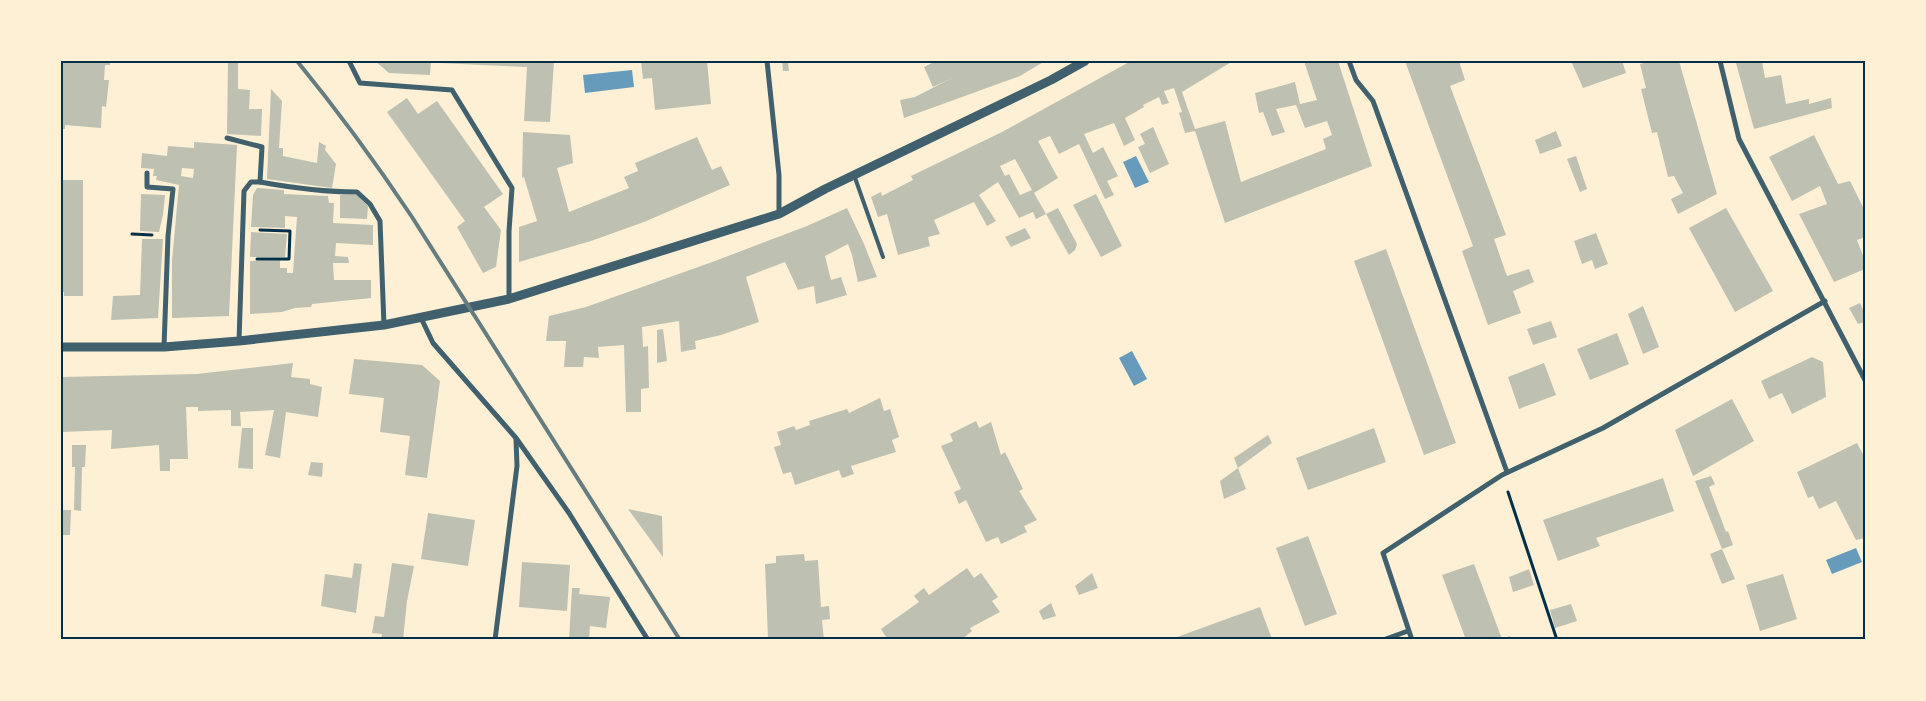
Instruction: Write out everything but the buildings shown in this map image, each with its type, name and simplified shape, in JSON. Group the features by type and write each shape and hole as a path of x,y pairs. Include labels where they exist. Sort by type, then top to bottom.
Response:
{"street":[{"path":"349,61 360,84 452,90 512,188 509,231 509,299"},
{"path":"767,61 779,175 779,214"},
{"path":"61,347 164,347 239,341 384,325 509,299 779,214 854,175 1051,80 1085,61"},
{"path":"1349,61 1356,80 1374,101 1505,473"},
{"path":"1720,61 1739,139 1865,380"},
{"path":"227,138 262,147 260,182"},
{"path":"147,173 147,186 173,189 168,236 164,347"},
{"path":"239,341 244,191 251,182 332,192 357,192 370,204 380,221 384,325"},
{"path":"1412,640 1384,553 1505,473 1603,428 1825,301"},
{"path":"421,318 433,343 516,438 569,513 648,640"},
{"path":"495,640 516,466 516,438"},
{"path":"1383,640 1408,630"}],"lane":[{"path":"854,175 883,257"}],"path":[{"path":"241,259 289,259 290,231 242,230"},
{"path":"1505,473 1557,640"}],"water":[{"path":"632,70 634,87 585,93 583,75"},
{"path":"1136,156 1149,182 1135,188 1123,162"},
{"path":"1132,351 1147,379 1134,386 1119,358"},
{"path":"1856,548 1862,562 1832,574 1826,560"}],"railway":[{"path":"297,61 385,177 412,217 680,640"}]}
